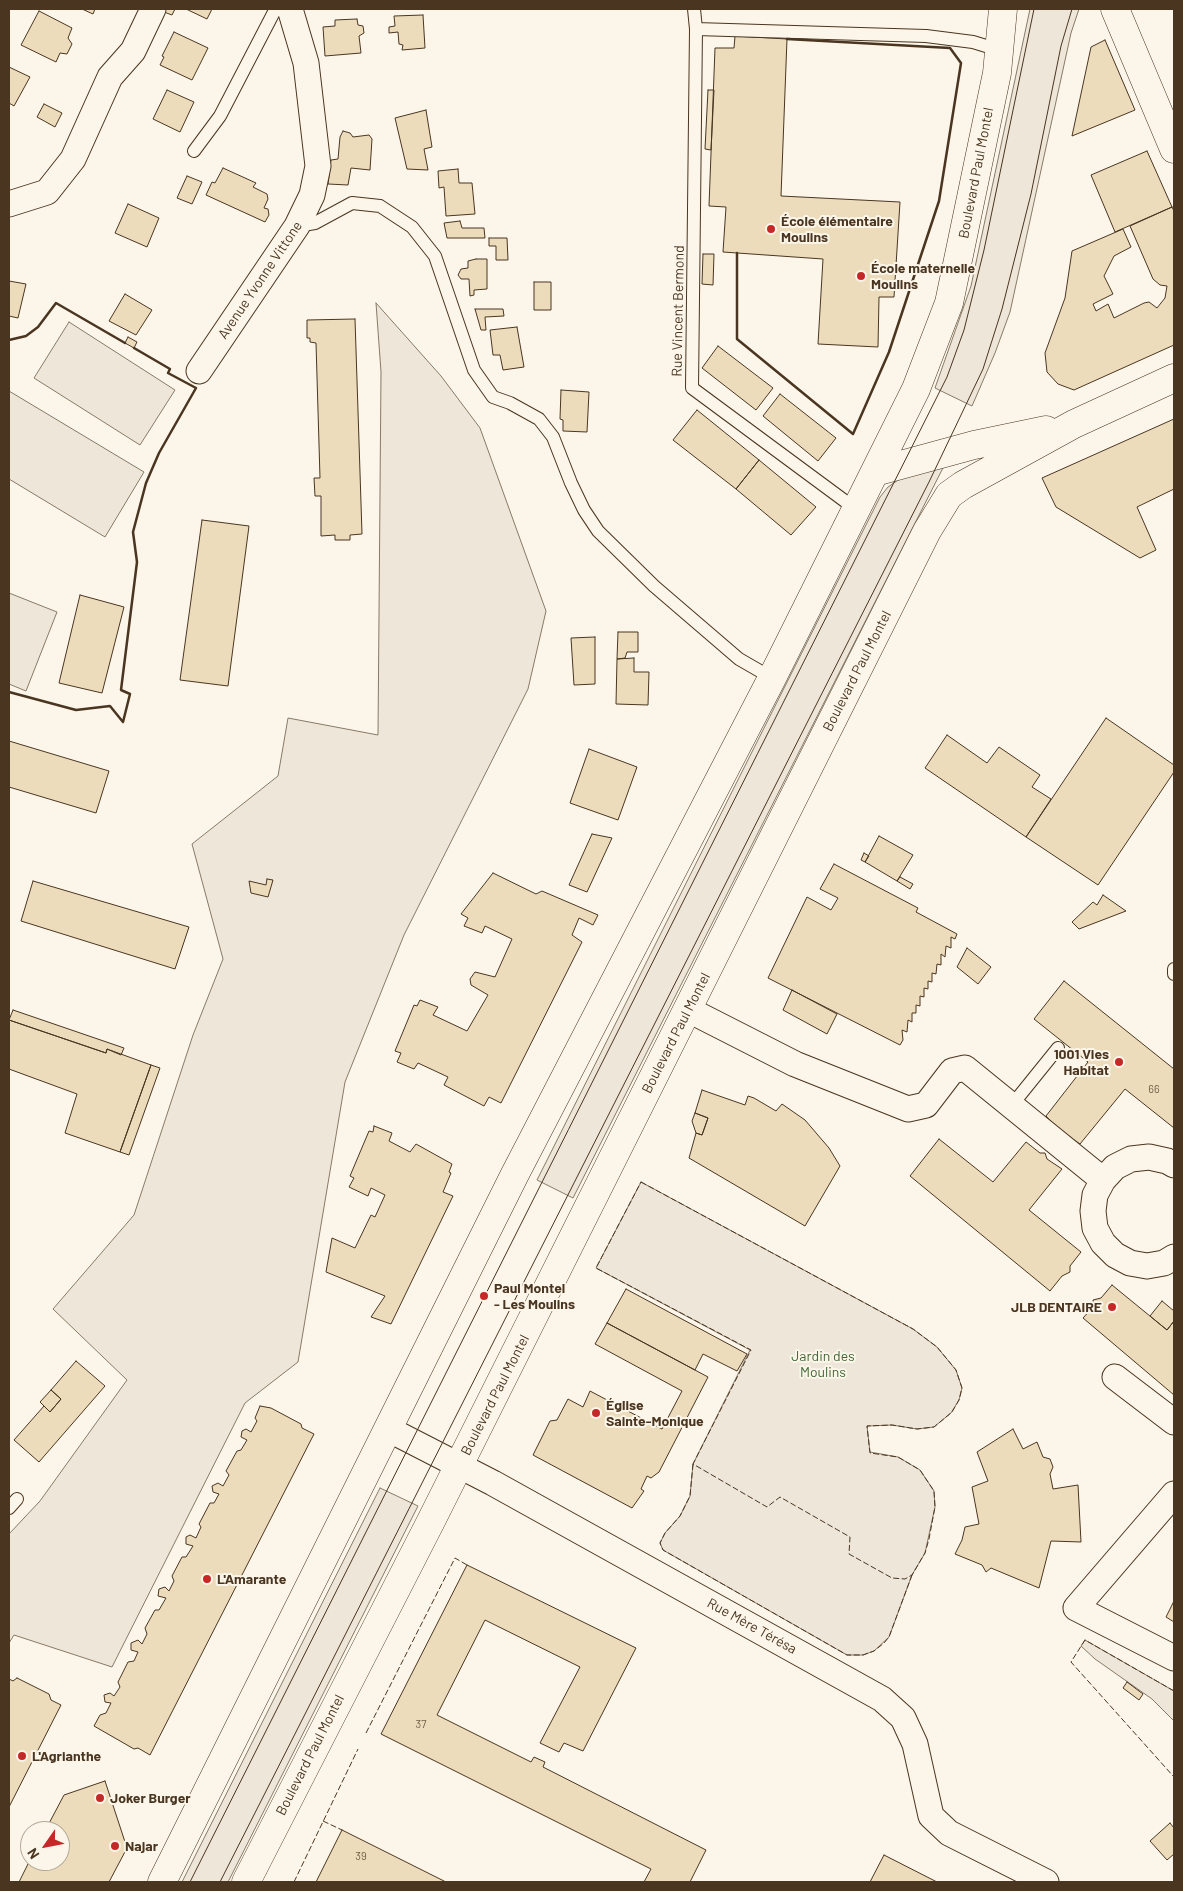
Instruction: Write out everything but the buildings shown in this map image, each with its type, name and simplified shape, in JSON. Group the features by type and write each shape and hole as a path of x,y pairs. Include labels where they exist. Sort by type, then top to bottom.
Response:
{"main road":[{"name":"Boulevard Paul Montel","path":"162,1882 514,1176 772,678 916,389 949,303 997,73 1003,9"},
{"path":"1115,9 1174,149"},
{"path":"875,472 974,445 1074,424 1174,378"},
{"name":"Boulevard Paul Montel","path":"246,1882 459,1466 928,531 949,495 963,485 1074,424"}],"street":[{"path":"9,204 47,192 73,159 110,77 133,51 153,9"},
{"name":"Avenue Yvonne Vittone","path":"199,371 298,226 312,195 318,166 306,63 290,9"},
{"path":"687,1009 795,1064 908,1109 926,1105 952,1071 965,1068 1103,1180"},
{"path":"1174,1166 1167,1161 1149,1157 1131,1159 1115,1167 1103,1180 1095,1195 1093,1212 1096,1228 1103,1243 1115,1256 1130,1263 1147,1266 1164,1262 1174,1257"},
{"path":"1116,1377 1174,1422"},
{"name":"Rue Mère Térésa","path":"388,1429 459,1466 882,1699 903,1718 915,1744 931,1816 949,1833 1046,1882"},
{"path":"1174,1494 1076,1608 1174,1658"}],"lane":[{"path":"194,151 220,116 274,12 280,9"},
{"name":"Rue Vincent Bermond","path":"694,9 696,29 692,388 857,510"},
{"path":"696,29 926,36 973,42 999,50"},
{"path":"298,226 315,223 352,203 380,206 412,227 435,256 474,370 493,397 510,403 539,419 544,425 553,437 584,510 598,531 654,586 739,659 772,678"},
{"path":"1174,969 1174,974"},
{"path":"1012,1105 1058,1048"}],"green space":[{"path":"1030,9 1079,9 1071,33 1010,312 972,406 935,388 971,286"},
{"path":"376,303 441,376 480,428 546,611 528,689 404,935 345,1082 298,1362 245,1403 112,1667 14,1635 9,1643 9,1534 40,1501 127,1380 53,1309 134,1215 193,1035 223,959 192,844 278,776 288,718 378,735 381,372"},
{"path":"69,322 175,390 140,445 34,378"},
{"path":"9,391 144,472 105,537 9,479"},
{"path":"946,462 573,1198 537,1180 880,497 888,487 904,476"},
{"path":"9,593 57,612 26,691 9,684"},
{"name":"Jardin des Moulins","path":"641,1182 913,1329 937,1347 956,1370 962,1388 959,1400 951,1413 934,1427 917,1429 892,1425 867,1426 870,1452 898,1457 920,1470 934,1491 935,1507 925,1553 912,1575 889,1637 874,1651 863,1655 847,1655 663,1550 660,1543 665,1533 680,1516 690,1496 693,1464 750,1350 596,1268"},
{"path":"380,1488 418,1506 228,1882 182,1882"},
{"path":"1085,1640 1174,1691 1174,1721 1152,1699 1095,1659 1081,1646"}],"tram line":[{"path":"190,1882 947,377 964,330 984,250 1034,9"},
{"path":"220,1882 929,482 983,369 1002,309 1031,194 1061,46 1072,9"}],"fence":[{"path":"641,1182 913,1329 937,1347 956,1370 962,1388 959,1400 952,1412 934,1427 917,1429 892,1425 867,1426 870,1453 898,1457 920,1470 934,1491 935,1507 929,1539 925,1553 912,1575 905,1579 892,1578 849,1554 850,1537 780,1497 767,1507 693,1464 751,1350 596,1268 641,1182"},
{"path":"693,1464 690,1496 680,1516 665,1533 660,1543 663,1550 847,1655 863,1655 874,1651 889,1637 912,1575"},
{"path":"366,1733 455,1558 467,1565"},
{"path":"1174,1691 1085,1640 1071,1662 1174,1777"},
{"path":"294,1882 358,1749"},
{"path":"323,1821 342,1830"}],"wall":[{"path":"737,253 737,339 853,434 889,352 939,201 961,63 950,48 787,39"},
{"path":"9,340 26,336 38,327 56,303 125,343"},
{"path":"9,692 76,710 110,706 123,722 130,694 121,690 137,562 133,532 146,483 159,453 196,388 168,373 170,369 134,348"}],"place":[{"name":"École élémentaire Moulins","path":"771,229"},
{"name":"École maternelle Moulins","path":"861,276"},
{"name":"1001 Vies Habitat","path":"1119,1062"},
{"name":"Paul Montel - Les Moulins","path":"484,1296"},
{"name":"JLB DENTAIRE","path":"1112,1307"},
{"name":"Église Sainte-Monique","path":"596,1413"},
{"name":"L'Amarante","path":"207,1579"},
{"name":"L'Agrianthe","path":"22,1756"},
{"name":"Joker Burger","path":"100,1798"},
{"name":"Najar","path":"115,1846"}]}
